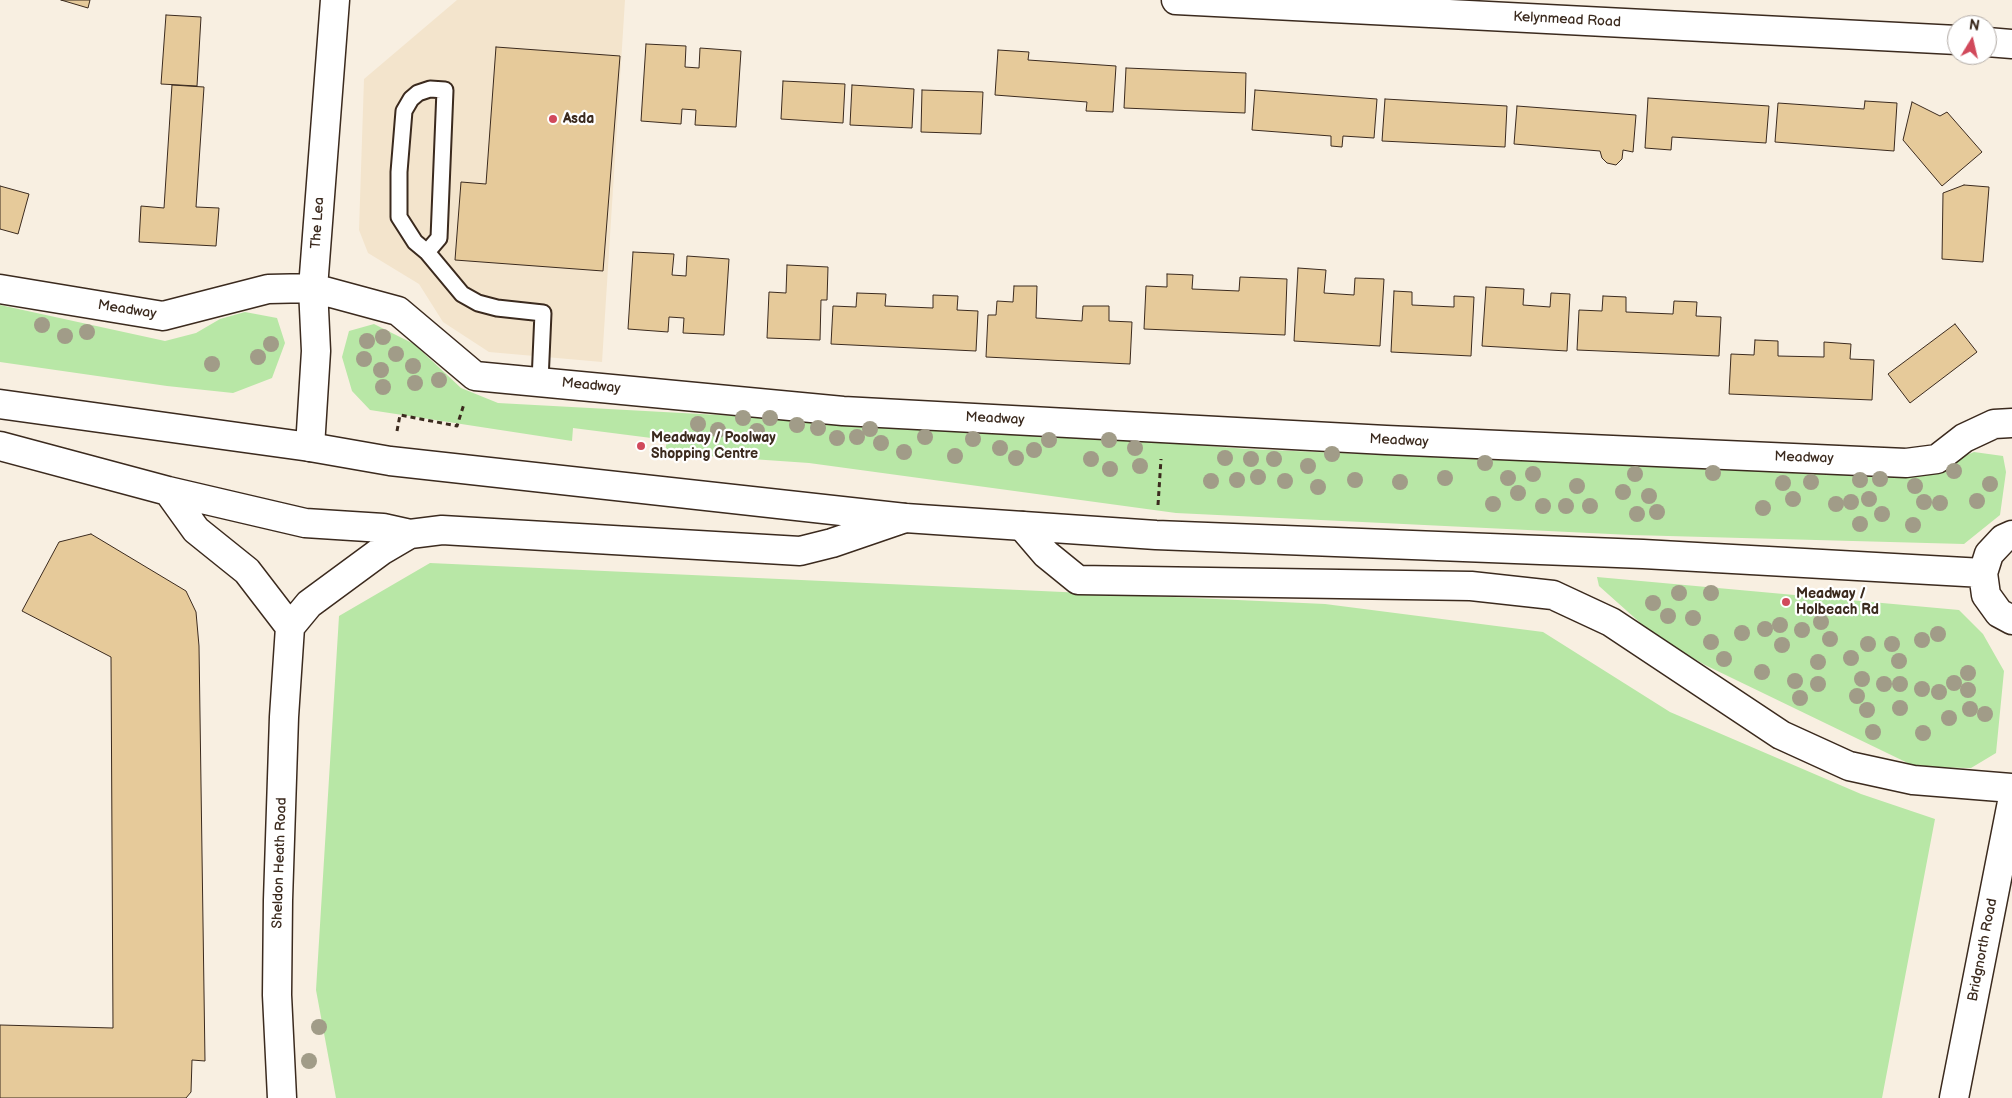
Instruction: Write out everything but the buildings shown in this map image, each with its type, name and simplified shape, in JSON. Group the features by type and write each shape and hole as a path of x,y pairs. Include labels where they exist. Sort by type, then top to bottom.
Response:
{"street":[{"name":"The Lea","path":"310,447 316,351 313,288 335,0"},
{"name":"Kelynmead Road","path":"1176,0 1947,39"},
{"path":"1997,43 2012,44"},
{"name":"Meadway","path":"0,289 162,316 268,289 313,288 398,311 475,376 853,411 1386,440 1906,463 1936,459 1964,438 1994,424 2012,423"},
{"path":"0,404 310,447 390,461 905,518 1156,534 1633,554 1983,573"},
{"path":"0,446 168,491 305,523 383,528 410,534 442,530 800,551 832,544 905,518"},
{"path":"168,491 196,530 247,571 290,627 309,604 381,551 410,534"},
{"path":"1022,526 1046,554 1078,580 1471,586 1553,595 1611,622 1781,735 1849,766 1913,780 2012,788"},
{"path":"2012,535 2003,538 1989,554 1983,573 1986,595 1998,613 2012,620"},
{"name":"Sheldon Heath Road","path":"282,1098 276,995 284,717 290,627"},
{"name":"Bridgnorth Road","path":"1954,1098 2012,802"}],"lane":[{"path":"427,252 439,238 445,90 430,89 418,93 411,99 404,111 399,172 399,217 415,242 427,252 462,294 478,303 497,308 543,313 540,381"}],"shaded area":[{"path":"457,0 625,0 602,362 489,352 443,322 419,284 368,253 359,230 364,79"}],"green space":[{"path":"0,305 165,341 196,333 220,319 245,312 277,318 285,343 272,378 233,393 167,386 0,362"},
{"path":"374,324 414,344 461,388 498,403 1013,431 1247,449 1663,467 1929,471 1974,452 2003,456 2006,472 2000,515 1964,544 1631,535 1176,513 809,463 665,453 667,440 573,428 572,441 370,410 352,391 342,357 349,331"},
{"path":"430,563 1325,604 1543,632 1670,712 1861,794 1935,819 1882,1098 336,1098 316,990 339,616"},
{"path":"1597,577 1959,610 1983,634 2004,671 1996,753 1971,768 1916,767 1705,665 1655,636 1599,586"}],"place":[{"name":"Asda","path":"553,119"},
{"name":"Meadway / Poolway Shopping Centre","path":"641,446"},
{"name":"Meadway / Holbeach Rd","path":"1786,602"}]}
